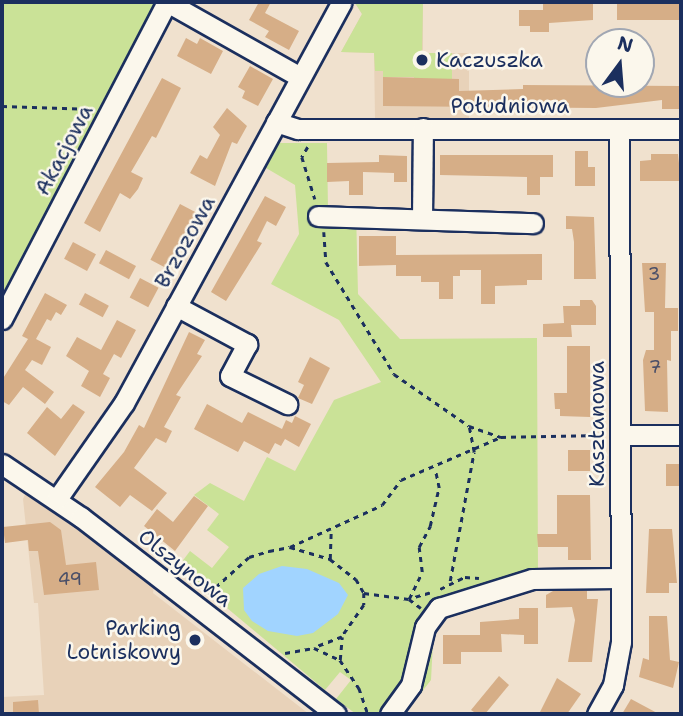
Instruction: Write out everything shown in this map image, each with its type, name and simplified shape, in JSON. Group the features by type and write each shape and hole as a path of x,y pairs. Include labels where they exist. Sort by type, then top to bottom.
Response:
{"street":[{"path":"167,2 300,77"},
{"name":"Akacjowa","path":"2,319 167,2"},
{"name":"Brzozowa","path":"57,499 124,403 342,2"},
{"name":"Południowa","path":"276,122 293,128 681,129"},
{"name":"Południowa","path":"422,218 423,128"},
{"name":"Kasztanowa","path":"597,714 613,685 619,653 619,129"},
{"path":"320,216 422,218 437,222 533,223"},
{"path":"176,306 247,344 230,376 287,404"},
{"path":"620,435 681,435"},
{"name":"Olszynowa","path":"2,464 57,499 336,714"},
{"path":"390,714 411,685 431,615 443,605 532,579 620,578"}],"path":[{"path":"2,106 111,109"},
{"path":"312,143 302,158 320,216 326,262 394,374 469,426 501,437 620,435"},
{"path":"450,581 474,452 469,426"},
{"path":"203,599 249,557 290,547 331,531 382,506 401,480 435,469 501,437"},
{"path":"409,599 422,572 419,547 439,488 435,469"},
{"path":"330,559 331,531"},
{"path":"274,654 314,648 342,637 359,618 364,593 356,579 330,559 290,547"},
{"path":"364,593 409,599 431,615"},
{"path":"340,660 342,637"},
{"path":"314,648 340,660 359,688 368,714"}],"shaded area":[{"name":"Kaczuszka","path":"423,2 423,53 469,53 469,118 375,118 374,53 341,52 362,14 355,3"},
{"path":"27,490 154,585 153,593 309,714 2,714 2,697 44,695 38,603 34,603 23,499"}],"green space":[{"path":"2,2 157,2 2,308"},
{"path":"423,2 422,53 452,53 452,79 414,89 414,77 383,77 383,71 375,71 374,53 341,52 362,14 355,3"},
{"path":"279,143 327,143 328,210 356,210 358,294 400,339 537,338 538,572 435,605 431,680 405,714 356,714 336,699 351,680 340,672 325,690 178,567 190,551 212,568 229,547 207,530 219,514 194,495 210,483 244,501 267,457 295,471 334,400 381,382 339,320 271,284 299,234 295,185 266,168"}],"water":[{"path":"282,566 307,569 339,583 348,595 338,614 313,633 297,636 268,631 252,621 244,610 243,588 259,574"}],"building":[{"path":"259,2 271,2 265,13 299,31 289,50 265,37 269,31 249,20"},
{"path":"543,2 593,2 593,20 549,23 549,32 530,32 530,26 519,26 519,10 543,10"},
{"path":"617,2 681,2 681,20 617,20"},
{"path":"186,38 197,44 200,38 223,51 211,74 177,56"},
{"path":"250,66 273,79 258,106 242,98 245,91 238,87"},
{"path":"383,77 459,79 459,91 523,89 523,85 585,85 585,98 655,98 655,86 681,86 681,109 662,109 662,100 596,108 383,106"},
{"path":"162,78 181,88 156,138 152,136 131,172 143,178 138,189 130,199 120,193 100,232 84,223"},
{"path":"227,108 247,126 237,144 232,142 215,186 190,173 200,155 207,159 220,135 213,127"},
{"path":"575,151 588,151 588,167 595,167 595,186 575,186"},
{"path":"651,154 678,154 681,181 640,181 640,161 651,160"},
{"path":"379,155 407,156 407,182 394,182 394,173 363,172 363,195 349,195 349,181 327,182 327,163 379,162"},
{"path":"440,155 553,155 553,177 540,177 540,195 527,195 527,177 440,175"},
{"path":"265,196 286,207 276,226 267,221 257,241 262,243 226,301 211,292"},
{"path":"180,204 199,214 169,269 150,260"},
{"path":"566,216 594,217 596,279 574,279 574,242 572,229 566,229"},
{"path":"359,236 396,236 396,255 542,254 542,280 527,280 527,285 495,286 495,304 481,304 481,270 460,270 460,276 453,276 453,299 439,299 439,282 421,282 421,276 396,276 396,265 359,266"},
{"path":"73,242 96,254 87,271 64,259"},
{"path":"106,250 136,266 129,279 99,263"},
{"path":"642,263 666,263 665,308 678,308 678,331 671,331 671,361 667,360 668,412 645,411 643,360 646,350 654,350 654,312 645,312"},
{"path":"140,278 159,288 148,307 130,297"},
{"path":"45,293 67,305 61,315 56,312 51,321 47,319 36,339 51,347 42,365 32,360 25,370 54,392 45,404 23,387 9,405 2,401 2,380 28,339 22,336"},
{"path":"85,293 109,306 103,317 79,304"},
{"path":"580,300 592,300 596,306 596,325 571,325 572,337 543,337 543,324 564,323 563,306 580,306"},
{"path":"117,320 136,330 121,358 114,354 103,374 110,378 100,397 81,386 89,371 66,356 77,337 101,350"},
{"path":"189,332 205,340 197,354 202,356 176,395 181,397 164,427 172,431 166,443 156,438 134,468 167,493 152,511 130,495 120,507 95,487 124,452 139,425 144,428"},
{"path":"567,346 590,346 590,417 560,416 560,409 555,409 554,393 567,393"},
{"path":"310,357 330,368 312,404 298,398 304,385 298,382"},
{"path":"73,404 85,412 55,456 27,433 47,407 61,419"},
{"path":"207,404 242,423 248,412 282,429 286,420 292,423 295,416 311,424 299,447 285,439 281,446 275,443 269,454 244,441 238,452 194,429"},
{"path":"568,450 590,450 590,471 568,471"},
{"path":"666,464 681,464 681,486 666,486"},
{"path":"557,495 590,495 591,560 568,560 568,547 538,547 537,534 557,534"},
{"path":"194,496 208,506 175,551 144,526 157,509 173,522"},
{"path":"50,522 61,530 66,565 96,562 99,590 44,595 38,551 29,551 28,540 5,543 3,527"},
{"path":"649,529 672,529 677,583 669,583 669,593 646,593"},
{"path":"553,591 587,591 587,599 598,599 592,662 568,662 575,620 572,607 546,608 546,595"},
{"path":"519,608 538,608 538,644 524,644 524,635 501,634 502,652 461,652 461,664 443,664 443,635 480,635 480,622 519,619"},
{"path":"649,616 667,616 670,660 679,662 673,688 639,677 643,658 649,660"},
{"path":"499,676 509,685 485,714 477,714 471,710"},
{"path":"557,678 581,694 567,714 539,714"},
{"path":"631,699 659,714 622,714"},
{"path":"38,700 39,714 13,714 13,702"}],"place":[{"name":"Kaczuszka","path":"422,60"},
{"name":"Parking Lotniskowy","path":"195,640"}]}
